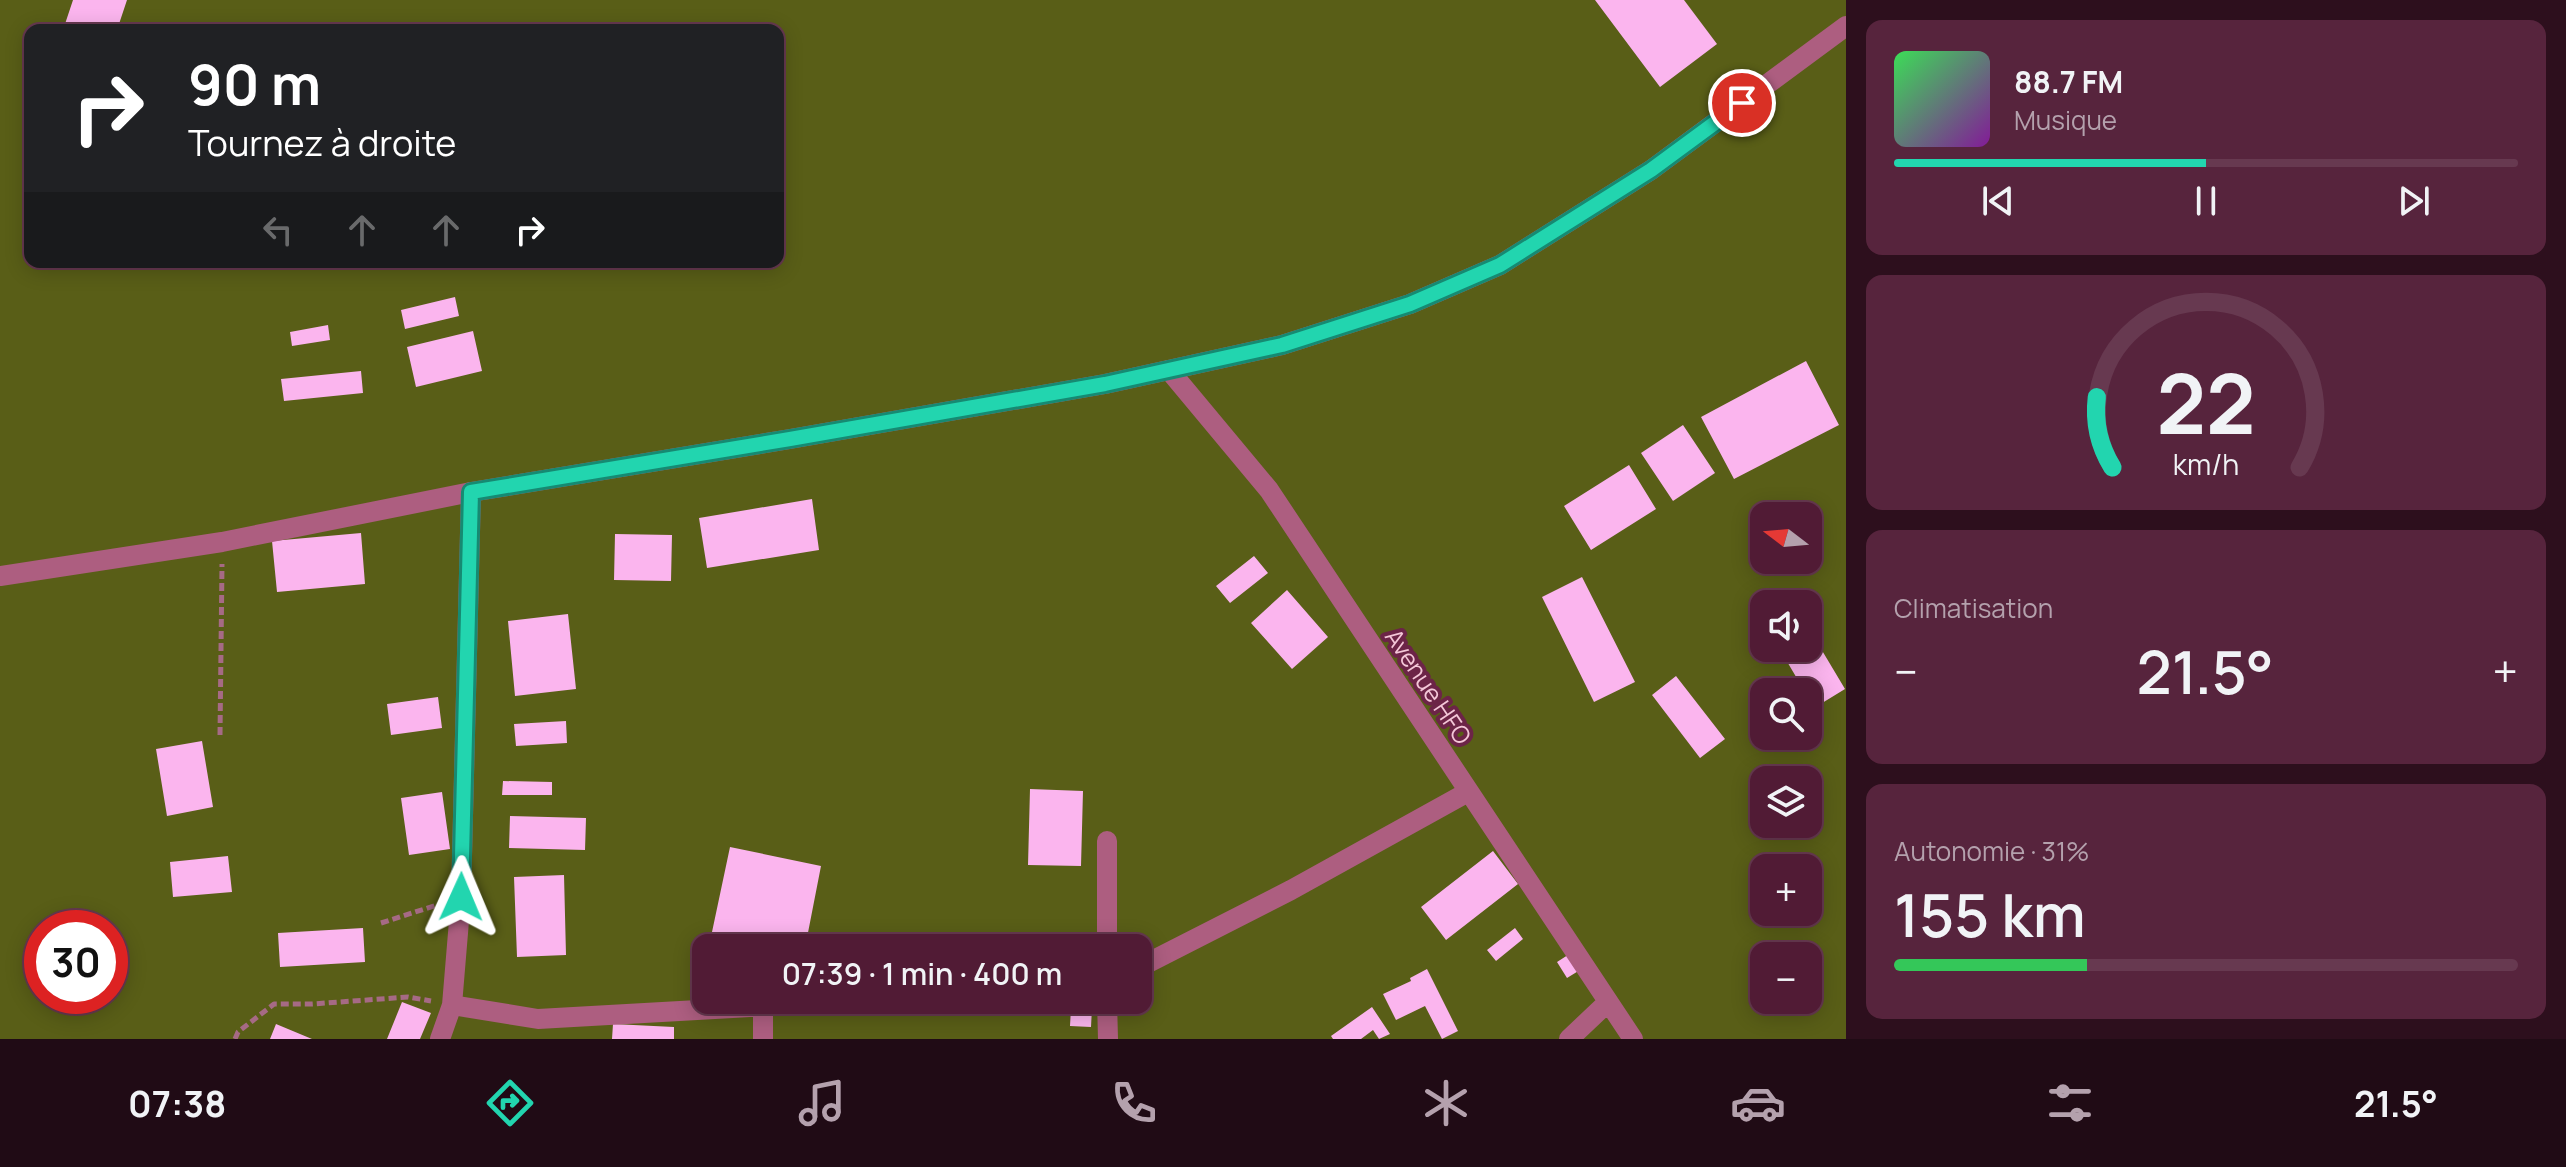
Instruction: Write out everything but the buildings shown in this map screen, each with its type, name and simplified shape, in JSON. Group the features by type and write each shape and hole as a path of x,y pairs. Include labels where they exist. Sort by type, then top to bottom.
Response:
{"street":[{"path":"0,576 222,542 471,492 790,439 1169,370 1282,345 1395,309 1500,265 1651,170 1846,26"},
{"name":"Avenue HFO","path":"1169,370 1269,490 1633,1039"},
{"path":"440,1039 452,1005 461,897 471,492"},
{"path":"1152,961 1291,890 1468,792"},
{"path":"1107,841 1107,934"},
{"path":"1569,1039 1607,1003"},
{"path":"452,1005 538,1019 692,1009"},
{"path":"763,1014 763,1039"},
{"path":"1107,1014 1108,1039"}],"path":[{"path":"220,735 222,542"},
{"path":"381,923 461,897"},
{"path":"235,1039 238,1032 274,1004 408,997 452,1005"}],"green space":[{"path":"0,0 1846,0 1846,1039 0,1039"}],"route":[{"path":"461,897 471,492 1105,384 1282,345 1410,304 1500,265 1651,170 1742,103"}]}
